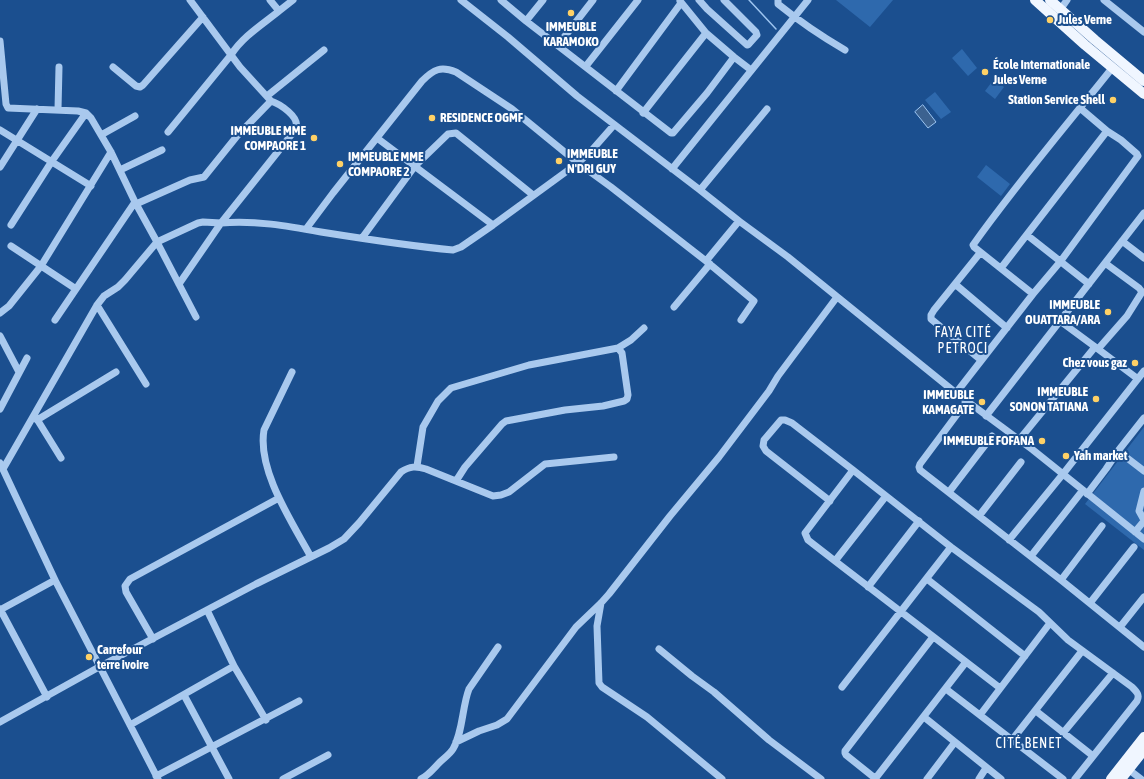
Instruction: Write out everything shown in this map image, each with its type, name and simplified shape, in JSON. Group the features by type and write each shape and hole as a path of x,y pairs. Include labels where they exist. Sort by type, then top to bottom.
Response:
{"main road":[{"path":"1035,0 1144,94"},
{"path":"1050,0 1144,81"},
{"path":"1111,779 1144,737"},
{"path":"1120,779 1144,750"}],"street":[{"path":"179,284 221,223 296,129 296,123 290,113 269,98 240,67 190,0"},
{"path":"270,0 279,11"},
{"path":"168,132 231,55 235,48 293,0"},
{"path":"461,0 508,37 577,96 788,257 956,393 1063,474 1144,539"},
{"path":"501,0 526,21 586,66 643,113 671,133 673,133 707,92 734,57"},
{"path":"526,21 542,0"},
{"path":"558,44 593,0"},
{"path":"586,66 638,0"},
{"path":"699,0 707,9 748,45 757,35 756,32 724,0"},
{"path":"778,0 778,4 794,18 845,50"},
{"path":"672,169 808,0"},
{"path":"1060,10 1068,0"},
{"path":"1104,0 1144,32"},
{"path":"616,91 680,2 706,33 751,70"},
{"path":"113,67 136,86 140,87 203,17"},
{"path":"643,113 706,33"},
{"path":"0,41 6,104 8,108 78,110 86,113 91,118 111,152 196,317"},
{"path":"55,320 136,203 190,180 204,177 269,98 324,50"},
{"path":"58,109 59,67"},
{"path":"1033,294 980,253 973,245 997,211 1113,67"},
{"path":"306,229 378,138 400,107 428,75 440,68 447,69 456,72 512,109 578,163 708,263 754,301 741,320"},
{"path":"956,393 1033,294 1060,262 1138,156 1121,140 1107,131 1080,108"},
{"path":"0,168 37,109"},
{"path":"700,190 767,109"},
{"path":"11,225 86,113"},
{"path":"101,135 135,116"},
{"path":"299,701 157,778 55,580 2,466 36,417 97,305 104,296 118,287 125,280 157,242 198,223 237,221 271,224 453,250 461,247 493,225 578,163 592,150 614,125"},
{"path":"0,130 91,186"},
{"path":"1001,268 1107,131"},
{"path":"362,238 415,166 448,134 456,133 533,196"},
{"path":"378,138 493,225"},
{"path":"120,170 162,150"},
{"path":"0,313 9,306 41,266 111,152"},
{"path":"986,416 1144,213"},
{"path":"674,307 739,221"},
{"path":"1027,235 1089,284"},
{"path":"1122,241 1144,258"},
{"path":"11,246 76,289"},
{"path":"980,253 934,310 931,315 931,319 981,360"},
{"path":"1019,440 1096,348 1127,316 1142,292 1139,288 1105,263"},
{"path":"955,284 1007,328"},
{"path":"456,742 498,725 507,719 576,627 601,603 718,457 769,391 778,376 837,297"},
{"path":"97,305 146,384"},
{"path":"1060,321 1138,379"},
{"path":"418,466 423,427 438,401 451,388 529,365 618,348 631,340 644,328"},
{"path":"0,336 19,372"},
{"path":"456,481 465,467 506,421 565,410 603,406 627,399 628,395 622,354 618,348"},
{"path":"0,409 27,358"},
{"path":"1009,540 1144,371"},
{"path":"36,417 116,372"},
{"path":"292,372 264,430 262,439 269,472 279,498 311,557"},
{"path":"967,401 920,464 920,470 1144,647"},
{"path":"36,417 61,458"},
{"path":"1030,556 1106,469 1144,418"},
{"path":"830,501 766,451 763,446 764,440 781,420 785,420 792,424 853,470 951,547 1034,609 1068,640 1132,687 1138,695 1138,698 1075,779"},
{"path":"949,492 992,436"},
{"path":"1118,451 1144,471"},
{"path":"0,722 207,610 344,539 401,472 408,468 418,466 493,496 497,496 509,492 545,464 614,457"},
{"path":"979,516 1022,462"},
{"path":"853,470 805,533 808,540 933,638 1000,688"},
{"path":"1135,532 1144,520 1139,511 1144,491"},
{"path":"835,561 886,496"},
{"path":"153,639 126,592 125,586 130,579 279,498"},
{"path":"868,587 919,521"},
{"path":"1061,580 1102,526"},
{"path":"842,687 951,547"},
{"path":"1090,603 1134,547"},
{"path":"927,579 1025,656"},
{"path":"47,697 0,609 55,580"},
{"path":"1120,627 1144,597"},
{"path":"601,603 597,626 599,683 602,687 647,718 722,779"},
{"path":"207,610 234,666 266,720"},
{"path":"980,715 1050,623"},
{"path":"933,638 845,751 846,756 875,779 966,662"},
{"path":"423,779 452,750 456,742 466,696 469,689 498,647"},
{"path":"659,649 714,692 769,740 821,779"},
{"path":"1012,740 1082,650"},
{"path":"130,725 234,666"},
{"path":"1063,733 1113,674"},
{"path":"946,689 1063,779"},
{"path":"184,695 229,779"},
{"path":"1036,711 1093,756"},
{"path":"924,717 1001,779"},
{"path":"927,779 955,742"},
{"path":"283,779 328,755"},
{"path":"978,779 986,768"},
{"path":"1128,769 1140,779"}],"shaded area":[{"path":"836,0 893,0 870,27"},
{"path":"962,49 977,68 968,76 952,58"},
{"path":"994,79 1004,87 995,99 985,91"},
{"path":"935,92 951,112 941,119 925,100"},
{"path":"923,105 936,122 928,128 915,112"},
{"path":"986,165 1010,184 1001,196 977,177"},
{"path":"1144,427 1144,550 1085,504"}],"waterway":[{"path":"749,0 776,29"}],"place":[{"name":"IMMEUBLE KARAMOKO","path":"571,13"},
{"name":"Jules Verne","path":"1050,20"},
{"name":"École Internationale Jules Verne","path":"985,72"},
{"name":"Station Service Shell","path":"1113,100"},
{"name":"RESIDENCE OGMF","path":"432,118"},
{"name":"IMMEUBLE MME COMPAORE 1","path":"314,138"},
{"name":"IMMEUBLE N'DRI GUY","path":"559,161"},
{"name":"IMMEUBLE MME COMPAORE 2","path":"340,164"},
{"name":"IMMEUBLE OUATTARA/ARA","path":"1108,312"},
{"name":"Chez vous gaz","path":"1135,363"},
{"name":"IMMEUBLE SONON TATIANA","path":"1096,399"},
{"name":"IMMEUBLE KAMAGATE","path":"982,402"},
{"name":"IMMEUBLE FOFANA","path":"1042,441"},
{"name":"Yah market","path":"1066,456"},
{"name":"Carrefour terre ivoire","path":"89,657"}],"district":[{"name":"FAYA CITÉ PETROCI","path":"963,342"},
{"name":"CITÉ BENET","path":"1029,744"}]}
